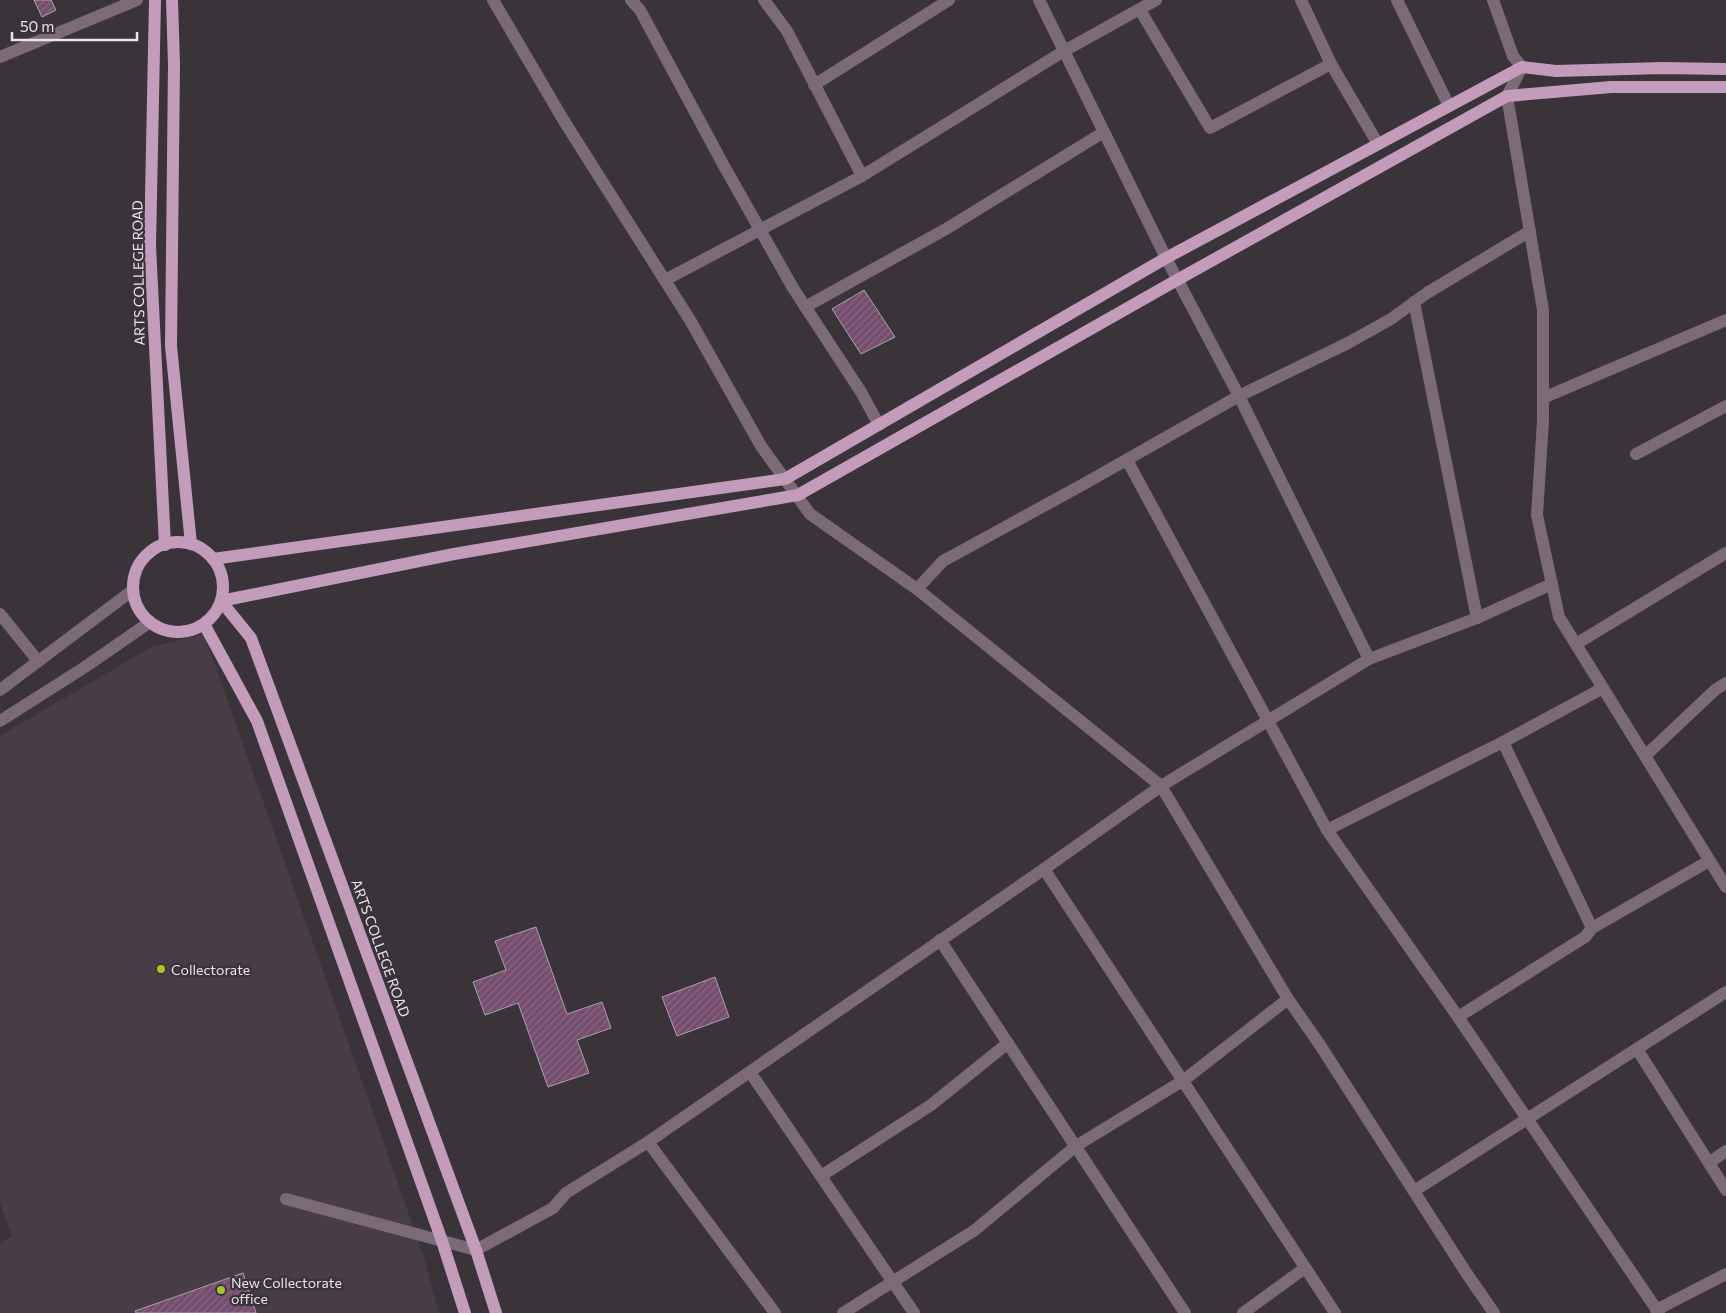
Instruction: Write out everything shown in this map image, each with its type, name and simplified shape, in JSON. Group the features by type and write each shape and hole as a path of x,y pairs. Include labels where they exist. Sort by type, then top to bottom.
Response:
{"main road":[{"name":"ARTS COLLEGE ROAD","path":"155,0 150,246 164,545"},
{"path":"172,0 174,64 171,346 190,544"},
{"path":"213,559 785,479 1166,258 1522,67 1556,71 1662,68 1726,69"},
{"path":"221,601 454,554 798,495 1507,96 1611,87 1726,87"},
{"path":"178,542 190,544 203,550 213,559 219,569 223,590 221,601 214,614 204,624 191,630 177,632 163,629 150,622 139,608 134,590 135,575 141,562 152,551 164,545 178,542"},
{"name":"ARTS COLLEGE ROAD","path":"221,601 251,638 476,1250 496,1313"},
{"path":"204,624 257,721 442,1241 465,1313"}],"street":[{"path":"0,56 137,0"},
{"path":"493,0 564,121 690,320 761,446 810,514 918,589 1161,786 1288,999 1320,1045 1494,1313"},
{"path":"631,0 640,10 805,307 861,392 878,426"},
{"path":"764,0 787,31 862,176"},
{"path":"814,85 935,3 949,0"},
{"path":"1039,0 1177,280 1239,396 1369,659"},
{"path":"665,280 760,228 761,230 862,176 1064,51 1156,0"},
{"path":"1301,0 1331,64 1378,144"},
{"path":"1397,0 1449,106"},
{"path":"1493,0 1513,56 1522,67 1507,96 1543,310 1544,421 1537,515 1559,617 1726,887"},
{"path":"1140,10 1210,128 1331,64"},
{"path":"805,307 946,228 1104,132"},
{"path":"918,589 943,561 1239,396 1348,343 1391,319 1414,302 1530,231"},
{"path":"1414,302 1477,618"},
{"path":"1543,398 1726,320"},
{"path":"1636,454 1726,406"},
{"path":"1127,460 1327,830 1458,1017 1657,1311 1726,1274"},
{"path":"1576,644 1726,554"},
{"path":"286,1199 476,1250 553,1208 566,1193 648,1142 1161,786 1369,659 1477,618 1552,584"},
{"path":"0,690 134,590"},
{"path":"0,614 38,661"},
{"path":"0,720 85,667 150,622"},
{"path":"1645,756 1715,690 1726,684"},
{"path":"1327,830 1503,742 1603,688"},
{"path":"1503,742 1592,928"},
{"path":"1458,1017 1585,937 1592,928 1709,861"},
{"path":"1044,869 1335,1313"},
{"path":"940,940 1185,1313"},
{"path":"1413,1190 1528,1120 1726,992"},
{"path":"843,1313 975,1230 1076,1146 1182,1080 1288,999"},
{"path":"821,1176 931,1105 1008,1043"},
{"path":"1637,1049 1726,1190"},
{"path":"750,1072 914,1313"},
{"path":"648,1142 776,1313"},
{"path":"1709,1163 1726,1151"},
{"path":"1243,1313 1306,1268"}],"shaded area":[{"name":"Collectorate","path":"204,634 423,1254 439,1313 0,1313 0,1242 12,1237 0,1203 0,736 151,647"}],"building":[{"path":"34,0 51,0 56,10 42,17"},
{"path":"864,290 895,337 861,354 832,309"},
{"path":"536,927 567,1014 602,1002 611,1028 577,1040 589,1073 548,1087 518,1003 485,1015 473,982 506,970 495,941"},
{"path":"715,977 729,1017 677,1036 662,997"},
{"name":"New Collectorate office","path":"243,1273 256,1313 136,1313 135,1311"}],"place":[{"name":"Collectorate","path":"161,969"},
{"name":"New Collectorate office","path":"221,1290"}]}
